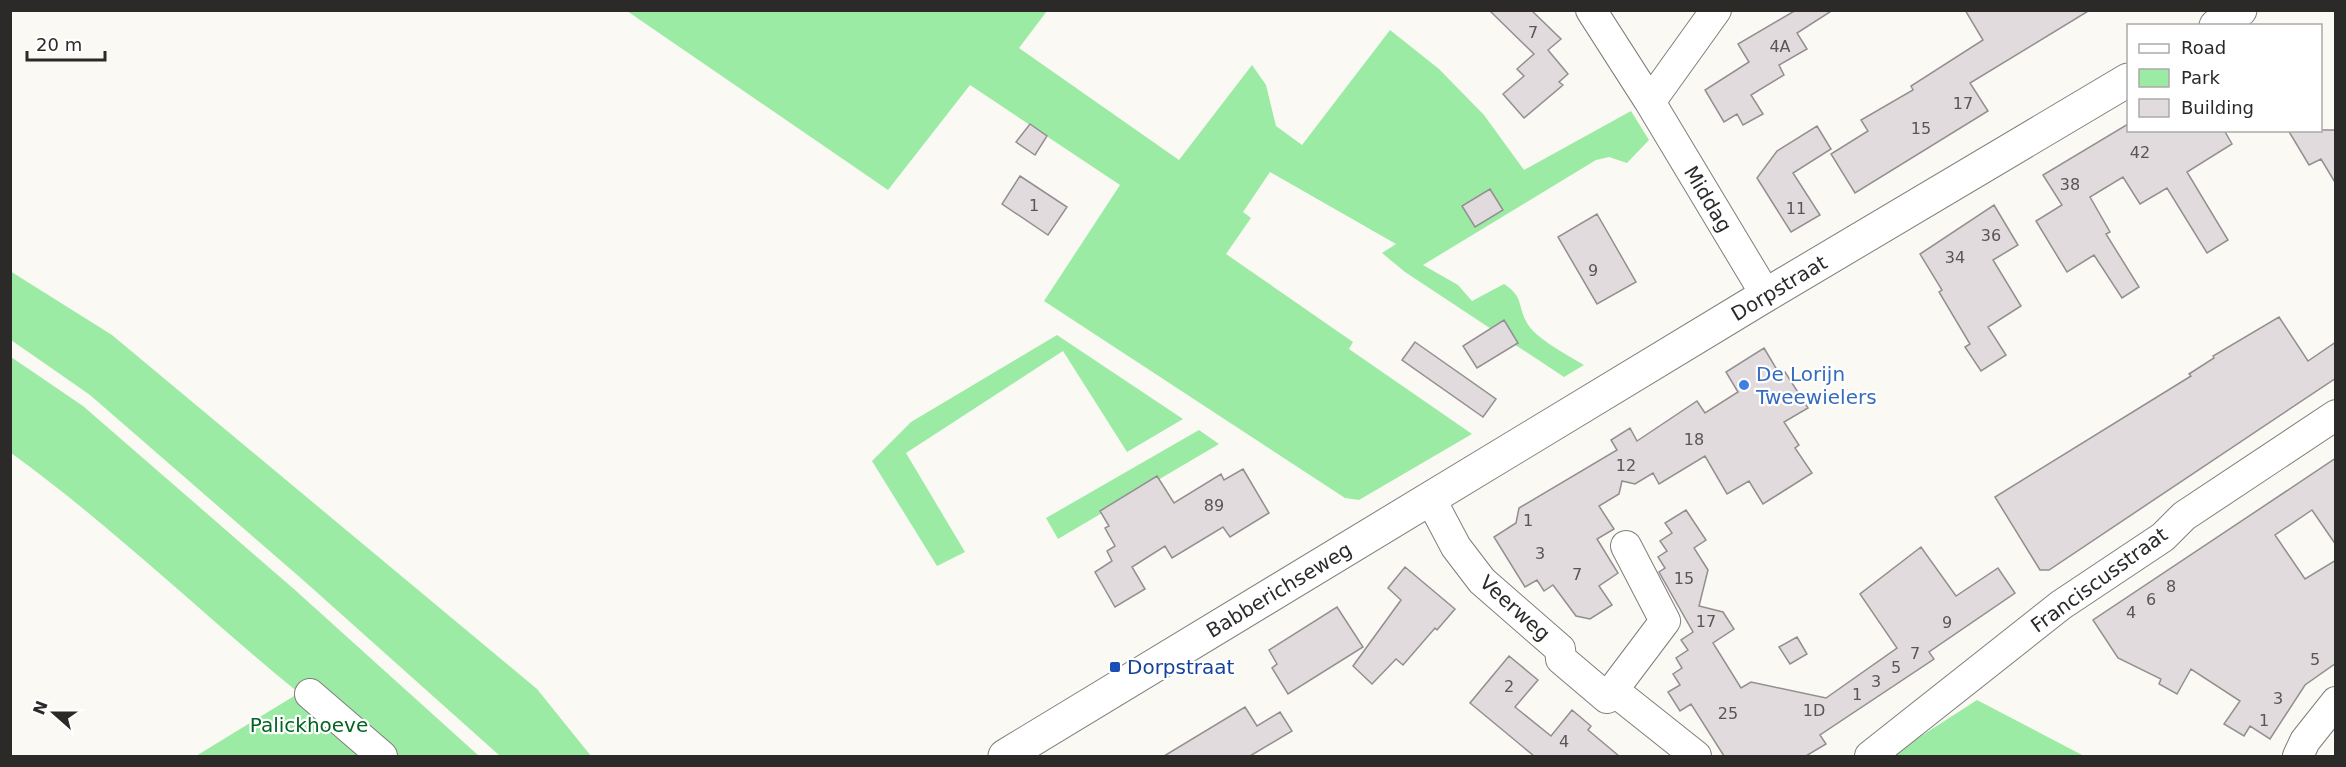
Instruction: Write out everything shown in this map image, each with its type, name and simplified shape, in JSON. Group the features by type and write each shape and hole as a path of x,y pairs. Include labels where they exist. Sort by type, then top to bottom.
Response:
{"main road":[{"path":"2219,24 2240,10"},
{"name":"Dorpstraat","path":"1430,498 2127,81"},
{"name":"Babberichseweg","path":"1005,756 1430,498"}],"street":[{"name":"Middag","path":"1591,10 1650,102 1766,295"},
{"path":"1650,102 1716,10"},
{"name":"Franciscusstraat","path":"1870,756 2061,605 2163,537 2184,516 2336,415"},
{"name":"Veerweg","path":"1430,498 1456,547 1482,581 1560,648 1561,659 1607,698 1613,690 1696,756"},
{"path":"1613,690 1665,621 1626,546"},
{"path":"310,694 382,756"},
{"path":"2298,756 2305,741 2336,702"}],"green space":[{"path":"627,11 1047,11 1019,48 1179,160 1252,65 1266,85 1276,126 1302,145 1390,30 1439,69 1484,115 1524,170 1631,111 1649,140 1627,163 1609,157 1596,160 1423,265 1458,285 1472,301 1504,284 1515,293 1531,329 1584,365 1564,377 1405,272 1382,253 1396,244 1270,172 1243,212 1251,218 1226,254 1353,342 1349,349 1472,434 1359,500 1345,498 1044,301 1120,185 970,85 888,190"},
{"path":"10,271 112,335 537,689 591,756 500,756 303,580 90,395 11,340"},
{"path":"1057,335 1183,419 1127,452 1063,351 906,453 965,552 937,566 872,461 911,422"},
{"name":"Palickhoeve","path":"11,357 83,406 295,590 479,756 196,756 299,693 85,510 11,453"},
{"path":"1199,430 1219,444 1058,539 1046,518"},
{"path":"1977,700 2084,756 1890,756"}],"building":[{"path":"1489,10 1531,10 1561,39 1548,50 1568,74 1559,82 1563,85 1524,118 1503,94 1524,76 1517,69 1534,54"},
{"path":"1796,10 1833,10 1797,33 1807,49 1779,65 1784,75 1751,95 1763,114 1743,125 1737,114 1724,122 1705,90 1749,62 1738,44"},
{"path":"1965,10 2090,10 1970,83 1988,111 1855,193 1831,154 1868,131 1861,120 1913,90 1911,86 1983,40"},
{"path":"1030,124 1047,136 1035,155 1016,142"},
{"path":"2127,125 2127,132 2225,132 2232,144 2187,172 2228,240 2207,253 2167,188 2140,204 2123,177 2090,197 2110,232 2106,234 2139,287 2122,298 2094,255 2067,272 2036,221 2062,205 2043,175"},
{"path":"1817,126 1831,149 1793,173 1820,215 1791,232 1757,178 1777,151"},
{"path":"2336,130 2336,184 2321,159 2309,165 2289,132"},
{"path":"1020,176 1067,207 1048,235 1002,204"},
{"path":"1490,189 1503,210 1475,227 1462,206"},
{"path":"1994,205 2018,245 1993,260 2021,306 1988,327 2006,355 1981,371 1965,347 1970,344 1939,292 1942,290 1920,254"},
{"path":"1597,214 1636,282 1597,304 1558,237"},
{"path":"2279,317 2308,361 2336,342 2336,378 2049,570 2040,570 1995,497 2191,376 2189,374 2214,358 2213,356"},
{"path":"1504,320 1518,343 1477,368 1463,346"},
{"path":"1415,342 1496,399 1483,417 1402,360"},
{"path":"1764,348 1780,375 1785,372 1808,408 1784,422 1799,445 1795,448 1812,473 1763,504 1749,481 1727,494 1705,456 1659,484 1653,473 1635,484 1622,481 1619,494 1599,506 1614,529 1597,539 1618,573 1599,586 1612,605 1590,619 1576,616 1553,585 1544,591 1537,580 1525,587 1494,537 1516,523 1519,508 1617,450 1611,440 1630,428 1637,441 1697,401 1705,413 1738,392 1726,372"},
{"path":"2336,458 2336,545 2312,510 2275,535 2305,579 2336,560 2336,663 2305,685 2270,739 2250,726 2244,736 2224,724 2240,701 2191,669 2177,694 2159,684 2161,679 2118,658 2093,620"},
{"path":"1243,469 1269,513 1230,537 1223,527 1172,558 1165,546 1132,567 1145,589 1115,607 1095,572 1112,561 1107,551 1115,546 1105,528 1109,526 1100,511 1157,476 1174,503 1221,474 1224,480"},
{"path":"1686,510 1706,540 1694,548 1708,570 1699,606 1723,612 1734,629 1713,643 1741,688 1751,682 1826,698 1897,648 1860,594 1921,547 1956,596 1998,568 2015,593 1929,652 1934,659 1820,735 1826,744 1806,756 1724,756 1691,704 1680,711 1668,692 1680,685 1673,674 1682,668 1676,658 1688,650 1681,640 1693,632 1659,572 1665,568 1658,557 1667,551 1660,541 1672,533 1665,523"},
{"path":"1405,567 1455,609 1403,665 1396,659 1372,684 1353,666 1401,600 1388,588"},
{"path":"1337,607 1363,647 1288,694 1272,668 1277,664 1269,650"},
{"path":"1797,637 1807,654 1790,664 1779,647"},
{"path":"1509,656 1538,680 1515,707 1551,736 1572,710 1591,726 1588,730 1619,756 1534,756 1470,703"},
{"path":"1245,707 1257,726 1280,712 1292,731 1250,756 1164,756"}],"place":[{"name":"De Lorijn Tweewielers","path":"1744,385"},
{"name":"Dorpstraat","path":"1115,667"}]}
